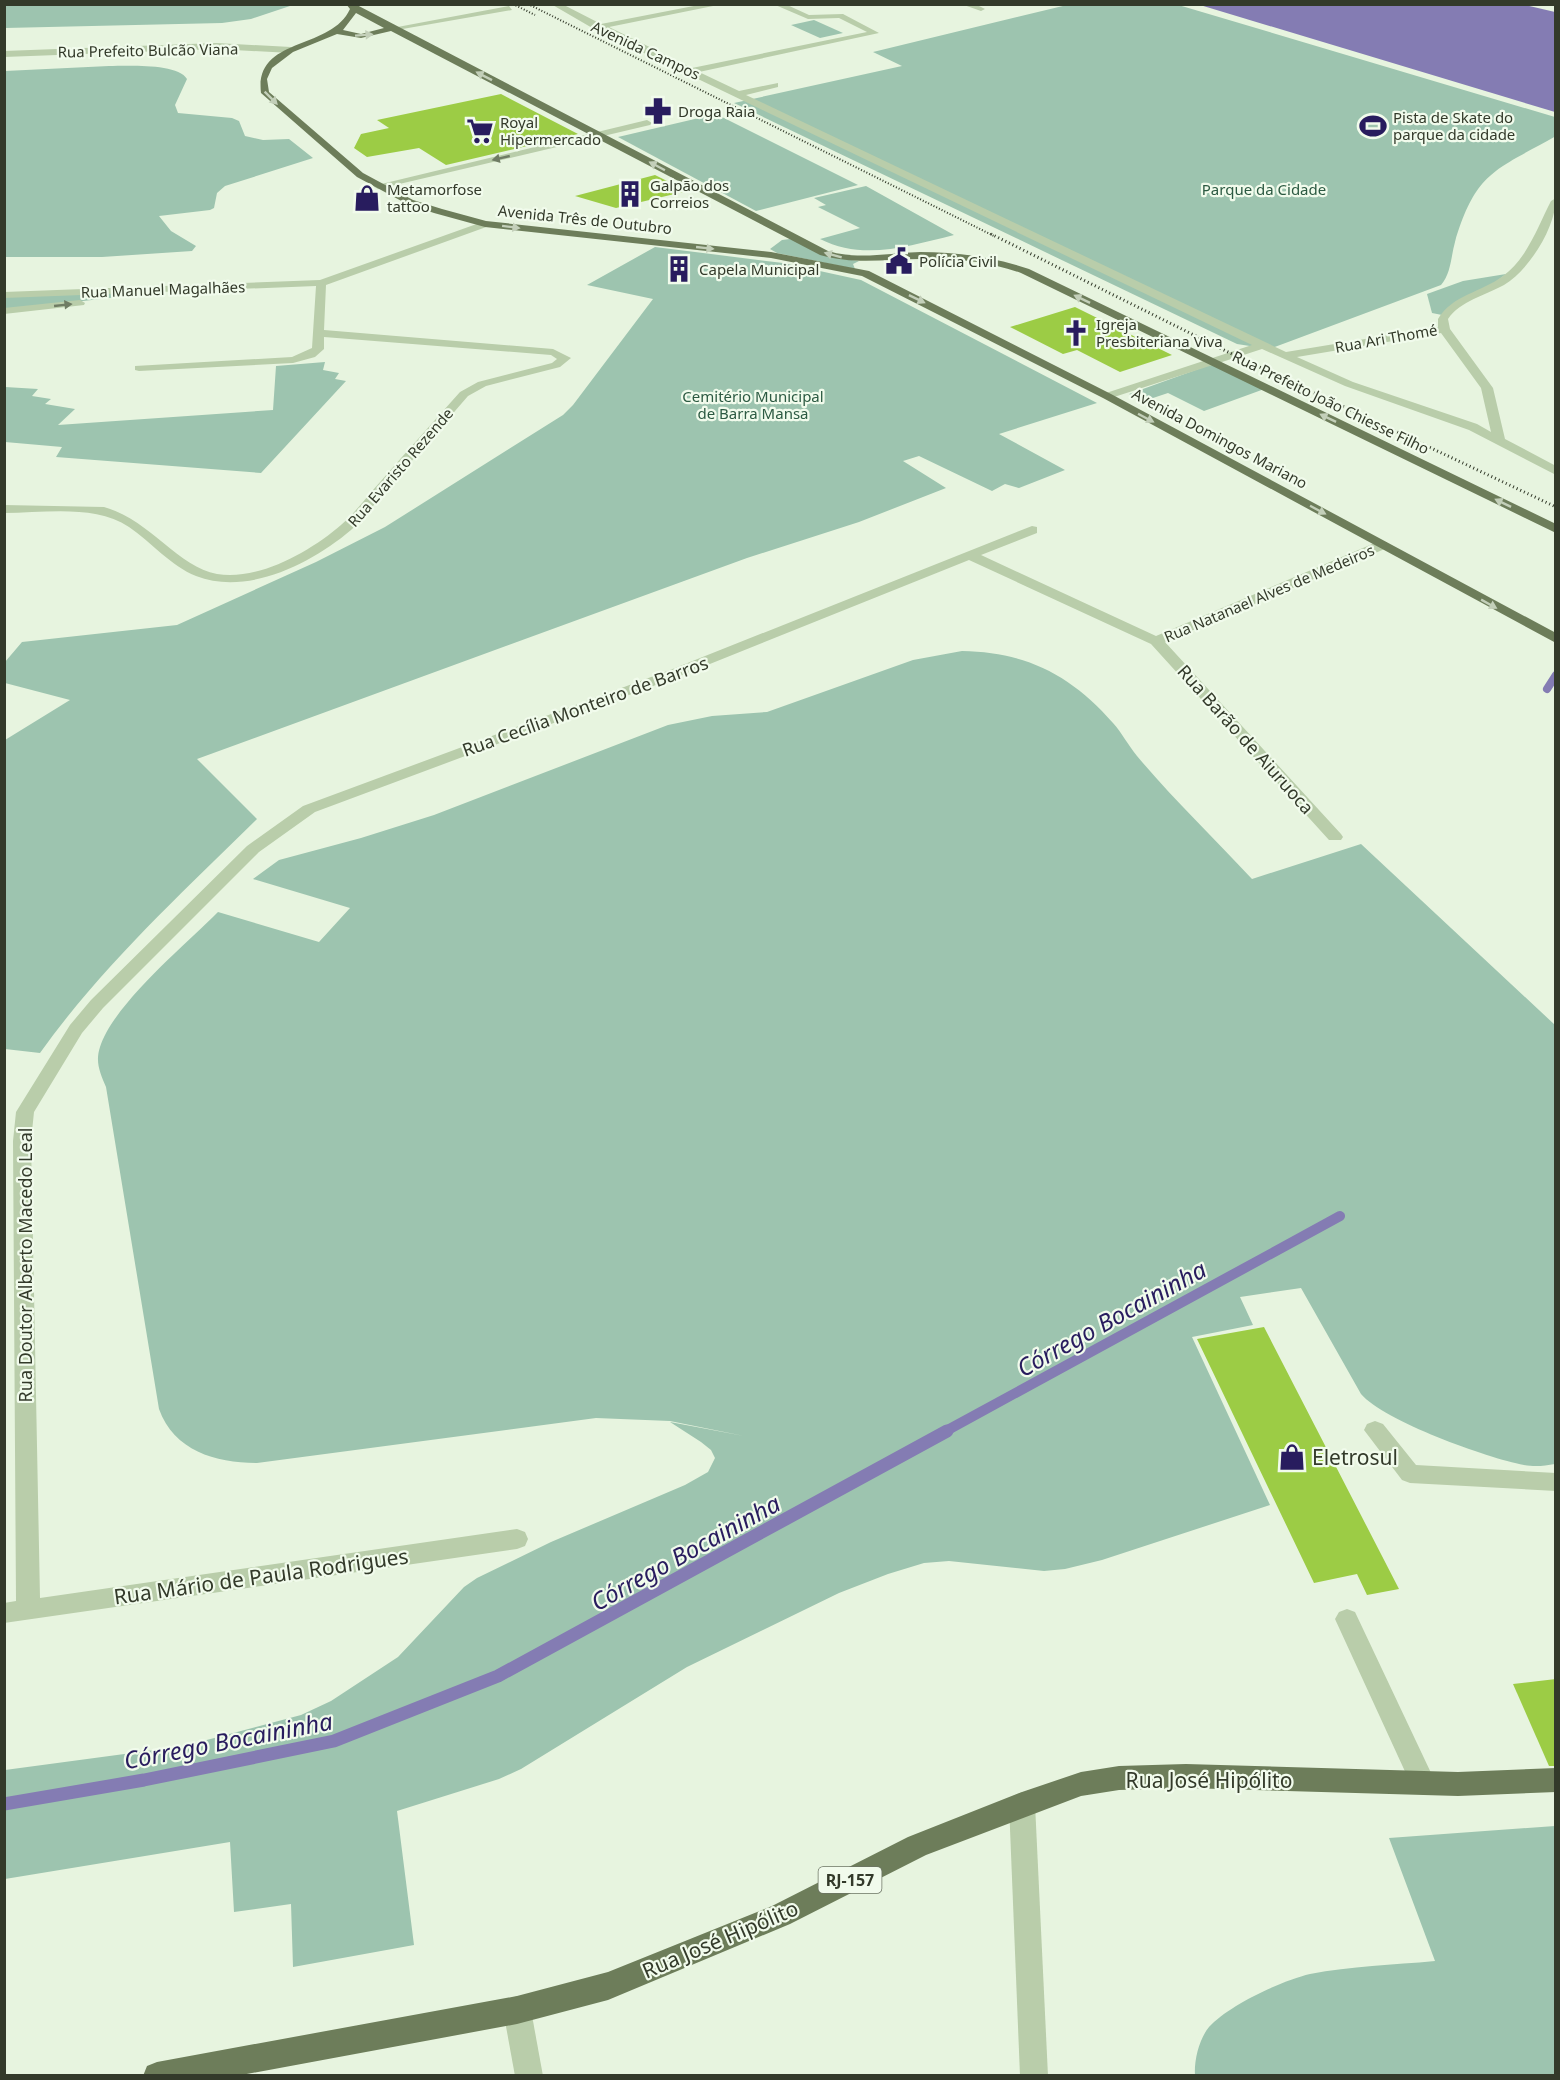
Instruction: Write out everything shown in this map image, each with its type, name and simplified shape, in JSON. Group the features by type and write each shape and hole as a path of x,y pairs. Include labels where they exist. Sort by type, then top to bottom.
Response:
{"main road":[{"name":"Rua Prefeito João Chiesse Filho","path":"352,7 599,135 776,235 830,255 870,259 944,256 1006,264 1025,271 1556,529"},
{"name":"Avenida Três de Outubro","path":"352,7 347,23 337,31 291,50 266,69 262,79 265,93 360,175 378,186 410,202 485,224 784,257 865,273"},
{"path":"347,23 378,21"},
{"path":"337,31 361,36 391,28"},
{"path":"729,250 755,249 776,235"},
{"path":"865,273 858,265 870,259"},
{"name":"Avenida Domingos Mariano","path":"865,273 1107,396 1556,639"},
{"name":"Rua José Hipólito","path":"157,2076 517,2010 608,1986 781,1916 917,1846 1022,1804 1081,1784 1119,1778 1186,1776 1423,1783 1556,1780"}],"street":[{"name":"Avenida Campos","path":"555,4 597,27 1260,345"},
{"path":"597,27 719,4"},
{"path":"691,71 772,52 871,36 875,32 840,16 808,17 777,4"},
{"path":"965,4 981,9"},
{"path":"391,28 510,8"},
{"name":"Rua Prefeito Bulcão Viana","path":"5,54 216,46 291,50"},
{"path":"738,94 775,85"},
{"path":"378,186 648,123"},
{"name":"Rua Ari Thomé","path":"1285,356 1444,329 1443,319 1450,309 1509,276 1530,249 1556,201"},
{"name":"Rua Manuel Magalhães","path":"4,295 321,283 485,224"},
{"path":"139,368 304,358 318,350 321,283"},
{"path":"4,311 236,287"},
{"path":"1444,329 1487,388 1499,439"},
{"name":"Rua Evaristo Rezende","path":"4,509 112,513 205,575 239,578 262,574 327,542 348,526 464,394 482,384 555,365 565,358 560,353 553,352 319,333"},
{"path":"1107,396 1260,345 1349,384 1473,427 1556,471"},
{"name":"Rua Cecília Monteiro de Barros","path":"215,884 253,849 309,809 675,673 972,556 1032,530"},
{"name":"Rua Natanael Alves de Medeiros","path":"1156,641 1382,545"},
{"path":"972,556 1156,641"},
{"name":"Rua Barão de Aiuruoca","path":"1156,641 1335,837"},
{"name":"Rua Doutor Alberto Macedo Leal","path":"28,1609 22,1140 25,1112 76,1029 215,884"},
{"path":"1375,1430 1410,1474 1556,1482"},
{"name":"Rua Mário de Paula Rodrigues","path":"4,1613 517,1539"},
{"path":"1347,1619 1423,1783"},
{"path":"1022,1804 1034,2076"},
{"path":"517,2010 529,2076"}],"green space":[{"name":"Parque da Cidade","path":"1175,4 1555,117 1556,136 1503,166 1480,186 1463,218 1449,270 1441,285 1269,349 1237,344 734,103 902,66 873,52 1067,5"},
{"path":"4,5 293,5 251,19 222,23 5,28"},
{"path":"814,20 843,33 820,38 791,25"},
{"path":"151,66 182,74 187,79 175,105 178,113 232,118 239,121 245,136 263,140 289,139 313,158 225,186 217,193 214,208 210,210 159,216 171,231 196,246 192,251 102,257 5,257 5,71"},
{"path":"716,114 858,185 756,211 618,137"},
{"path":"866,186 954,235 903,247 869,250 836,246 820,239 860,228 818,207 826,205 814,198"},
{"path":"790,239 837,258 859,261 853,264 855,269 777,253 770,249 782,240"},
{"name":"Cemitério Municipal de Barra Mansa","path":"655,247 783,263 861,280 1097,403 999,434 1065,470 1019,488 1005,484 992,491 919,456 903,461 946,488 859,522 747,558 197,759 257,819 171,903 89,990 40,1053 5,1049 5,740 70,700 5,683 5,662 22,642 177,625 316,562 385,527 563,415 653,299 587,285"},
{"path":"1506,274 1442,315 1432,313 1427,294 1463,281"},
{"path":"161,292 5,310 5,296"},
{"path":"325,362 323,370 339,373 335,379 346,381 261,473 56,457 62,447 5,442 5,387 38,389 32,396 51,399 45,404 75,409 58,425 273,410 276,366"},
{"path":"1215,363 1267,388 1204,411 1168,393 1144,401 1129,394"},
{"path":"962,651 985,652 1027,662 1064,679 1081,692 1113,723 1151,772 1252,879 1361,844 1555,1025 1555,1464 1528,1466 1486,1455 1437,1437 1373,1405 1361,1394 1301,1288 1240,1297 1253,1325 1192,1337 1270,1505 1102,1560 1065,1569 1044,1571 949,1561 924,1563 888,1574 839,1593 687,1667 521,1769 499,1779 397,1811 414,1945 293,1967 291,1904 234,1912 230,1842 5,1879 5,1770 184,1746 301,1715 331,1701 398,1657 464,1587 477,1578 551,1542 685,1485 708,1472 715,1458 711,1450 670,1422 744,1436 670,1421 596,1418 257,1463 212,1457 186,1445 166,1423 159,1409 106,1087 98,1063 100,1047 107,1030 119,1013 152,976 218,912 319,942 350,908 253,879 279,860 434,815 668,725 712,716 767,712 913,660"},
{"path":"1555,1826 1555,2075 1195,2075 1198,2050 1209,2027 1229,2010 1256,1995 1285,1982 1325,1971 1435,1961 1389,1838"}],"shaded area":[{"path":"1200,5 1525,5 1555,12 1555,112"}],"building":[{"name":"Royal Hipermercado","path":"501,94 578,134 446,165 419,148 367,157 354,148 361,134 389,128 377,120"},
{"name":"Galpão dos Correios","path":"655,175 687,191 616,208 575,196"},
{"name":"Igreja Presbiteriana Viva","path":"1075,307 1172,355 1120,372 1077,350 1063,354 1010,327"},
{"name":"Eletrosul","path":"1264,1327 1399,1589 1367,1595 1357,1574 1314,1583 1197,1339"},
{"path":"1556,1679 1556,1766 1549,1766 1513,1684"}],"waterway":[{"path":"1547,689 1556,675"},
{"name":"Córrego Bocaininha","path":"944,1432 1340,1216"},
{"name":"Córrego Bocaininha","path":"4,1804 144,1780 334,1741 498,1676 947,1431"}],"railway":[{"path":"513,4 535,15"},
{"path":"528,4 994,236"},
{"path":"991,234 1234,355 1556,507"}],"place":[{"name":"Droga Raia","path":"658,111"},
{"name":"Pista de Skate do parque da cidade","path":"1373,126"},
{"name":"Royal Hipermercado","path":"480,131"},
{"name":"Galpão dos Correios","path":"630,194"},
{"name":"Metamorfose tattoo","path":"367,198"},
{"name":"Polícia Civil","path":"899,261"},
{"name":"Capela Municipal","path":"679,269"},
{"name":"Igreja Presbiteriana Viva","path":"1076,333"},
{"name":"Eletrosul","path":"1292,1457"}]}
